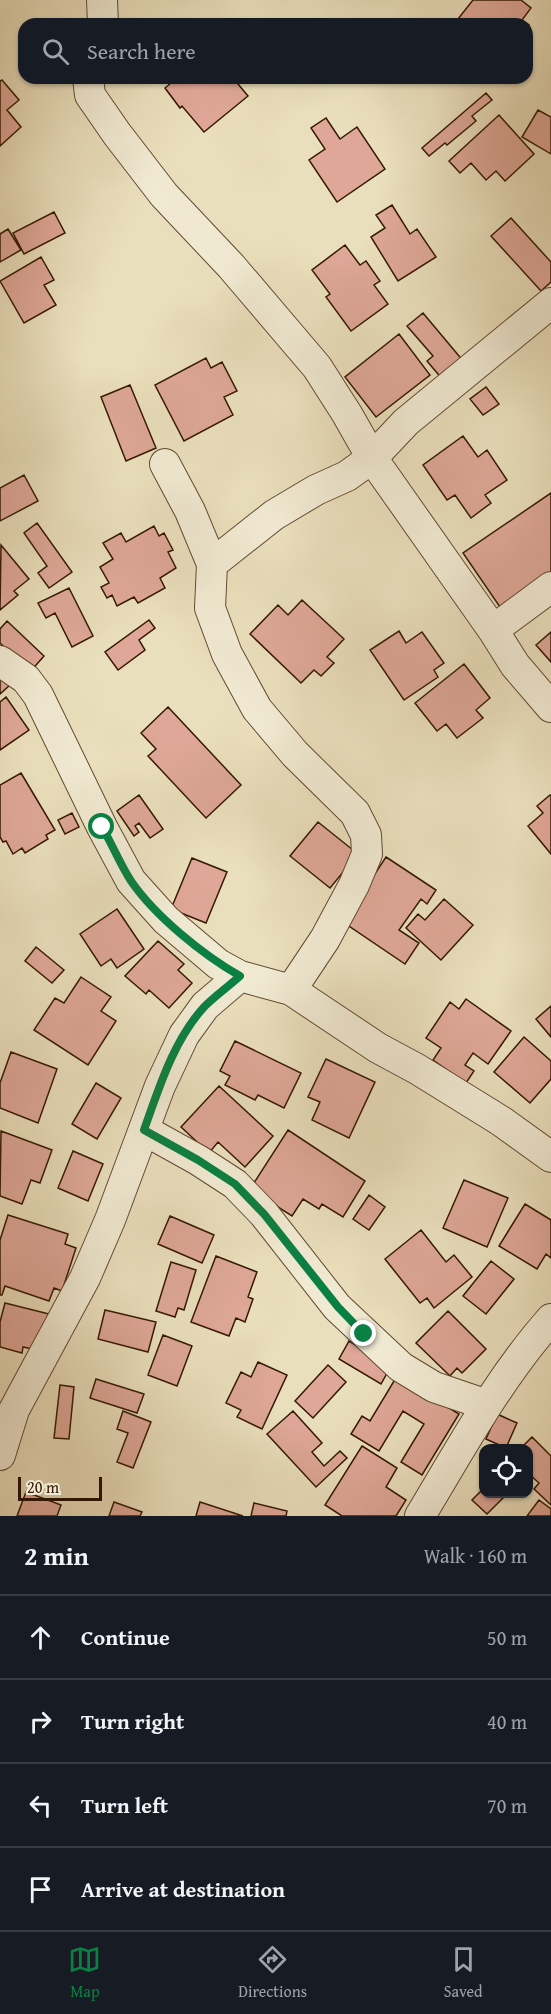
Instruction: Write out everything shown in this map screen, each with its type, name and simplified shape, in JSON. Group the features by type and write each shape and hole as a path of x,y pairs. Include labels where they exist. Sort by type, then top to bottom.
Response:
{"street":[{"path":"102,0 103,18"},
{"path":"89,84 90,94 117,134 164,195 231,266 317,367 348,414 372,458 515,665 551,707"},
{"path":"212,564 274,515 316,490 347,476 372,458 406,422 551,303"},
{"path":"165,464 190,512 212,564 210,608 227,654 257,709 295,754 355,813 366,835 367,854 354,885 325,939 291,990"},
{"path":"493,630 551,587"},
{"path":"0,661 26,679 38,695 131,881 166,920 218,964 240,976 291,990 378,1048 417,1069 501,1121 551,1157"},
{"path":"0,1455 14,1410 85,1278 110,1220 160,1086 184,1035 205,1006 240,976"},
{"path":"144,1130 235,1184 264,1214 338,1307 401,1367 434,1387 487,1405"},
{"path":"420,1516 477,1420 510,1371 551,1319"}],"building":[{"path":"473,0 521,0 531,8 524,18 459,18"},
{"path":"2,80 19,100 7,110 21,127 0,146 0,81"},
{"path":"170,84 238,84 248,96 204,132 182,106 180,108 165,88"},
{"path":"486,93 492,100 472,116 476,121 447,145 445,143 429,156 422,148"},
{"path":"538,110 551,117 551,154 522,137"},
{"path":"499,115 534,154 505,181 496,171 486,180 471,163 460,173 449,161"},
{"path":"326,118 340,139 357,127 385,169 337,202 309,160 325,149 311,128"},
{"path":"392,205 410,234 417,229 436,257 398,281 371,237 385,228 376,215"},
{"path":"54,212 65,233 24,254 13,233"},
{"path":"511,218 551,262 551,282 541,291 491,236"},
{"path":"8,229 21,250 0,262 0,234"},
{"path":"345,245 360,265 366,261 380,281 374,285 388,304 351,331 326,297 330,294 312,270"},
{"path":"41,257 54,280 44,285 56,305 24,323 0,281"},
{"path":"423,313 464,362 443,380 427,361 433,356 407,326"},
{"path":"399,334 430,375 376,417 345,377"},
{"path":"206,358 211,368 222,362 237,391 224,397 233,415 184,441 155,385"},
{"path":"130,385 156,448 126,461 101,397"},
{"path":"486,387 499,404 483,415 470,399"},
{"path":"463,436 478,457 487,450 507,480 485,495 491,503 471,518 455,495 447,500 423,465"},
{"path":"24,475 38,501 0,521 0,488"},
{"path":"551,493 551,576 502,610 463,553"},
{"path":"37,523 72,572 49,588 38,573 47,566 24,533"},
{"path":"154,526 159,536 164,533 173,550 168,552 176,568 160,578 165,588 138,603 134,597 117,606 112,595 107,598 101,587 109,583 100,567 113,559 103,543 121,533 126,542"},
{"path":"1,545 29,579 14,591 18,595 0,610"},
{"path":"69,588 93,636 72,647 55,613 46,618 38,603"},
{"path":"302,600 344,639 327,657 334,663 321,676 314,670 301,683 250,634 278,605 288,615"},
{"path":"149,620 155,628 139,640 145,650 118,670 105,652"},
{"path":"7,621 44,656 30,672 0,643 0,629"},
{"path":"399,631 406,643 422,632 444,663 434,670 438,677 404,700 370,650"},
{"path":"551,632 551,662 536,645"},
{"path":"464,664 490,698 476,710 483,718 457,738 446,724 437,731 415,703"},
{"path":"0,677 10,685 0,694"},
{"path":"6,697 29,730 0,750 0,702"},
{"path":"168,707 241,785 206,818 148,756 156,749 141,733"},
{"path":"21,773 55,830 46,835 48,839 25,853 22,848 13,854 6,841 3,842 0,837 0,785"},
{"path":"139,795 163,829 150,838 139,823 135,826 139,832 134,836 117,811"},
{"path":"550,795 551,854 528,826 543,813 537,806"},
{"path":"72,813 79,827 65,834 58,820"},
{"path":"318,822 358,854 330,888 290,856"},
{"path":"386,857 436,890 427,904 421,899 399,930 419,943 405,964 343,922"},
{"path":"192,858 227,872 206,923 171,909"},
{"path":"444,899 473,925 441,960 406,928 418,914 425,920"},
{"path":"117,909 144,949 117,968 111,959 101,966 80,934"},
{"path":"158,941 184,964 178,970 192,983 169,1008 149,990 146,994 125,976"},
{"path":"36,947 64,970 52,983 25,961"},
{"path":"81,977 111,997 101,1011 116,1021 88,1065 34,1030 55,998 64,1003"},
{"path":"466,999 511,1031 488,1064 473,1053 465,1065 474,1071 466,1083 433,1060 441,1048 426,1038 450,1002 459,1009"},
{"path":"551,1006 551,1037 536,1019"},
{"path":"524,1037 551,1061 551,1079 530,1103 494,1072"},
{"path":"235,1041 301,1073 284,1108 258,1095 255,1100 225,1085 230,1076 220,1071"},
{"path":"11,1052 57,1069 38,1123 0,1108 0,1083"},
{"path":"326,1059 375,1082 349,1138 312,1120 320,1102 308,1097"},
{"path":"96,1083 121,1098 97,1139 72,1124"},
{"path":"219,1086 273,1136 245,1167 218,1142 209,1153 181,1127"},
{"path":"288,1130 365,1181 343,1217 322,1204 319,1209 303,1199 292,1216 250,1189"},
{"path":"1,1131 52,1150 40,1183 31,1180 22,1204 0,1196"},
{"path":"73,1151 103,1164 88,1201 58,1188"},
{"path":"464,1180 508,1198 487,1247 443,1228"},
{"path":"369,1195 385,1207 369,1230 353,1219"},
{"path":"525,1204 551,1220 551,1258 546,1254 537,1269 499,1246"},
{"path":"8,1215 68,1234 65,1244 76,1248 62,1291 54,1288 49,1301 5,1286 0,1295 0,1240"},
{"path":"170,1216 214,1235 202,1263 158,1244"},
{"path":"421,1230 446,1262 454,1255 472,1277 434,1308 427,1298 420,1303 385,1259"},
{"path":"216,1256 257,1272 248,1297 253,1299 245,1322 236,1318 229,1336 191,1322"},
{"path":"491,1261 514,1279 486,1314 463,1296"},
{"path":"171,1262 196,1270 184,1310 178,1308 175,1317 156,1311"},
{"path":"5,1303 53,1315 37,1350 23,1347 22,1353 0,1347 0,1322"},
{"path":"105,1310 156,1322 148,1352 98,1339"},
{"path":"448,1311 486,1349 462,1373 457,1368 450,1376 416,1343"},
{"path":"163,1335 192,1346 177,1386 148,1375"},
{"path":"349,1341 391,1366 381,1384 339,1359"},
{"path":"258,1362 287,1375 262,1429 237,1417 241,1410 226,1403 241,1372 251,1377"},
{"path":"328,1365 346,1382 313,1418 295,1401"},
{"path":"397,1376 459,1414 422,1475 401,1462 424,1424 403,1411 379,1451 351,1434 362,1416 370,1421"},
{"path":"96,1379 144,1394 137,1413 90,1398"},
{"path":"60,1385 74,1387 69,1439 54,1438"},
{"path":"123,1411 151,1422 133,1468 117,1462 128,1433 117,1429"},
{"path":"293,1411 322,1443 312,1452 324,1466 340,1451 347,1458 316,1487 267,1434"},
{"path":"497,1414 517,1423 508,1444 497,1444 486,1439"},
{"path":"532,1437 551,1456 551,1505 534,1489 539,1483 533,1478 533,1444 525,1444"},
{"path":"362,1446 397,1468 386,1487 406,1500 396,1516 342,1516 325,1505"},
{"path":"26,1492 61,1505 57,1516 17,1516"},
{"path":"479,1493 479,1498 503,1498 487,1514 472,1500"},
{"path":"539,1500 551,1509 551,1516 527,1516"},
{"path":"114,1502 142,1512 140,1516 109,1516"},
{"path":"200,1502 243,1516 196,1516"},
{"path":"254,1503 287,1511 286,1516 251,1516"}],"route":[{"path":"102,827 131,881 166,920 218,964 240,976 205,1006 184,1035 160,1086 144,1130 235,1184 264,1214 323,1290 364,1334"}]}
